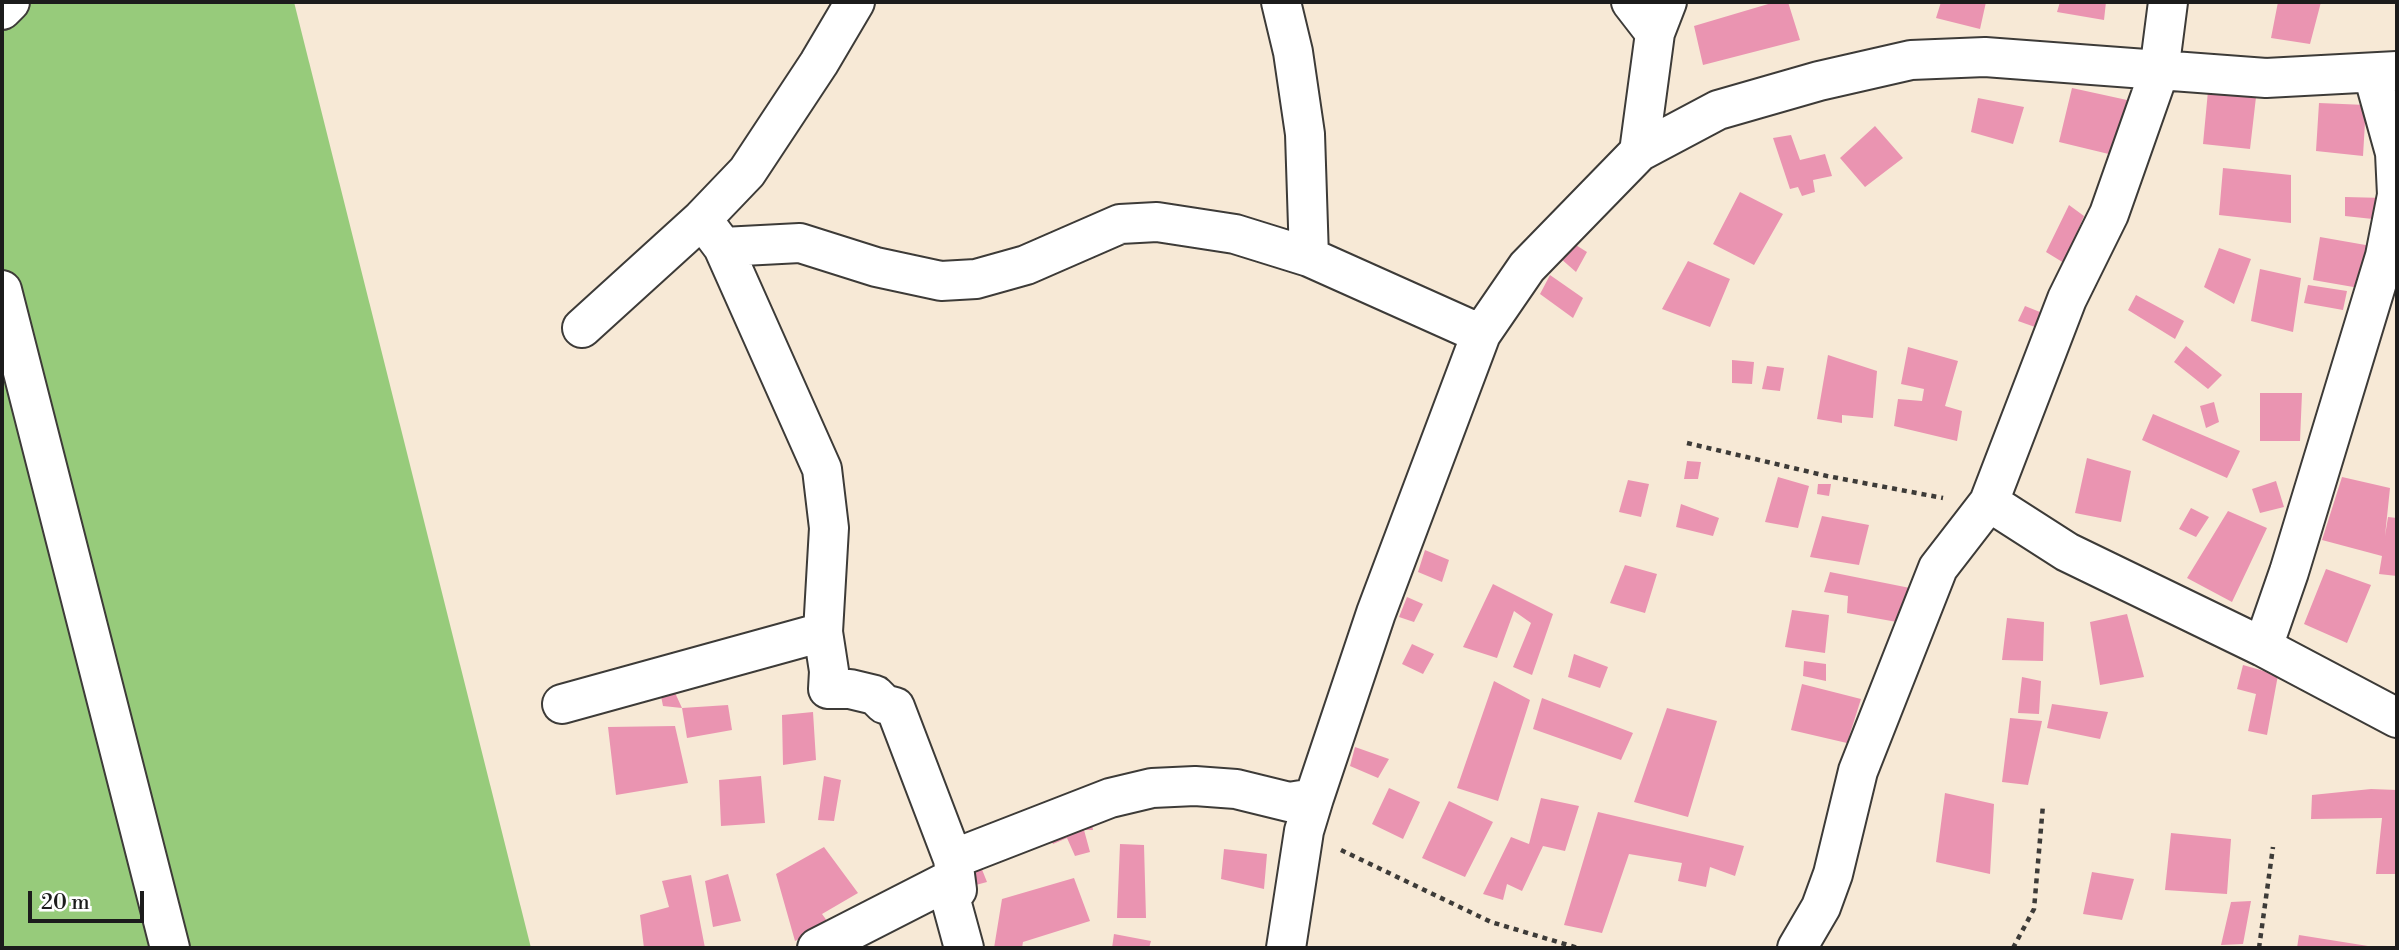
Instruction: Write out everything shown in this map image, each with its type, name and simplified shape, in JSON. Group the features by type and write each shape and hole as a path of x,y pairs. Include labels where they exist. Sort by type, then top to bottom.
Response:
{"street":[{"path":"2,10 10,2"},
{"path":"582,328 713,233 747,172 819,63 855,2"},
{"path":"1281,2 1293,52 1305,134 1309,257"},
{"path":"1631,2 1661,18 1639,152"},
{"path":"1797,948 1821,907 1833,874 1858,771 1938,568 1989,502 2067,299 2109,214 2159,72 2168,2"},
{"path":"1286,948 1309,814 1376,614 1481,334 1527,267 1639,152 1718,110 1819,81 1911,60 1985,57 2266,78 2385,72 2397,195 2385,256 2289,572 2263,647"},
{"path":"713,233 800,243 876,267 941,281 976,279 1026,265 1120,224 1157,222 1234,234 1309,257 1481,334"},
{"path":"713,233 822,469 829,528 823,632 830,671 828,689 850,689 875,695 884,704 895,707 900,715 949,870 964,948"},
{"path":"2,290 170,948"},
{"path":"1989,502 2067,552 2263,647 2397,718"},
{"path":"562,704 823,632"},
{"path":"817,948 949,870 1110,798 1152,788 1195,786 1236,789 1289,803 1309,814"}],"path":[{"path":"1687,443 1929,496 1989,502"},
{"path":"2013,948 2034,909 2043,805"},
{"path":"1309,814 1491,922 1578,948"},
{"path":"2259,948 2273,847"}],"green space":[{"path":"2,2 294,2 531,948 2,948"}],"building":[{"path":"1775,2 1788,2 1800,40 1703,65 1694,26"},
{"path":"1941,2 1986,2 1980,29 1936,18"},
{"path":"2060,2 2106,2 2104,20 2057,12"},
{"path":"2278,2 2321,2 2310,44 2271,38"},
{"path":"2072,88 2127,100 2117,156 2059,142"},
{"path":"2208,91 2256,97 2250,149 2203,144"},
{"path":"1978,98 2024,107 2013,144 1971,132"},
{"path":"2319,103 2366,105 2363,156 2316,151"},
{"path":"1875,126 1903,158 1865,187 1840,158"},
{"path":"1791,135 1800,160 1825,154 1832,176 1813,180 1815,192 1802,196 1798,187 1790,189 1773,138"},
{"path":"2223,168 2291,175 2291,223 2219,215"},
{"path":"1740,192 1783,214 1754,265 1713,244"},
{"path":"2345,197 2385,198 2382,220 2345,216"},
{"path":"2069,205 2084,216 2064,263 2046,252"},
{"path":"2320,237 2377,247 2365,289 2313,280"},
{"path":"1571,242 1587,252 1576,272 1560,258"},
{"path":"2219,248 2251,259 2234,304 2204,287"},
{"path":"1688,261 1730,279 1710,327 1662,309"},
{"path":"2260,269 2301,278 2293,332 2251,321"},
{"path":"1550,275 1583,298 1573,318 1540,294"},
{"path":"2308,285 2347,291 2343,310 2304,303"},
{"path":"2136,295 2184,321 2175,339 2128,310"},
{"path":"2025,306 2040,312 2035,327 2018,321"},
{"path":"2186,346 2222,375 2208,389 2174,362"},
{"path":"1908,347 1958,361 1945,406 1962,411 1957,441 1894,426 1898,399 1922,401 1924,389 1901,384"},
{"path":"1828,355 1877,371 1873,418 1842,415 1842,423 1817,419"},
{"path":"1732,360 1754,362 1752,384 1732,383"},
{"path":"1767,366 1784,368 1780,391 1762,389"},
{"path":"2260,393 2302,393 2300,441 2260,441"},
{"path":"2214,402 2219,422 2206,428 2200,406"},
{"path":"2153,414 2240,451 2227,478 2142,440"},
{"path":"2087,458 2131,471 2121,522 2075,513"},
{"path":"1687,461 1701,462 1698,479 1684,479"},
{"path":"1778,477 1809,486 1798,528 1765,522"},
{"path":"2342,477 2390,488 2385,536 2388,517 2397,518 2397,576 2379,574 2382,556 2322,540"},
{"path":"1628,480 1649,484 1641,517 1619,512"},
{"path":"2276,481 2284,507 2260,513 2252,489"},
{"path":"1818,484 1831,484 1829,496 1817,494"},
{"path":"1681,504 1719,518 1713,536 1676,527"},
{"path":"2191,508 2209,517 2196,537 2179,529"},
{"path":"2228,511 2267,528 2232,602 2187,578"},
{"path":"1822,516 1869,525 1859,565 1810,557"},
{"path":"1425,550 1449,560 1442,582 1418,572"},
{"path":"1625,565 1657,574 1645,613 1610,603"},
{"path":"2326,569 2371,585 2347,643 2304,624"},
{"path":"1830,572 1910,588 1897,622 1847,613 1848,596 1824,592"},
{"path":"1493,584 1553,614 1532,675 1513,667 1531,623 1514,611 1497,658 1463,647"},
{"path":"1407,597 1423,604 1414,622 1399,617"},
{"path":"1792,610 1829,615 1825,653 1785,647"},
{"path":"2127,614 2144,677 2100,685 2090,622"},
{"path":"2007,618 2044,622 2043,661 2002,660"},
{"path":"1412,644 1434,654 1423,674 1402,664"},
{"path":"1574,654 1608,667 1600,688 1568,677"},
{"path":"1804,661 1826,664 1826,681 1803,676"},
{"path":"2243,665 2278,675 2267,735 2248,731 2256,694 2237,689"},
{"path":"2022,677 2041,681 2039,714 2018,713"},
{"path":"1494,681 1530,700 1498,801 1457,788"},
{"path":"671,684 682,708 663,706 659,686"},
{"path":"1802,684 1861,699 1847,743 1791,730"},
{"path":"1542,698 1633,733 1621,760 1533,729"},
{"path":"2052,704 2108,712 2100,739 2047,728"},
{"path":"728,705 732,730 687,738 682,708"},
{"path":"1667,708 1717,721 1688,817 1634,802"},
{"path":"813,712 816,760 783,765 782,715"},
{"path":"2010,718 2042,721 2028,785 2002,782"},
{"path":"675,726 688,783 616,795 608,727"},
{"path":"1355,747 1389,759 1378,778 1350,766"},
{"path":"761,776 765,823 721,826 719,780"},
{"path":"824,776 841,780 834,821 818,820"},
{"path":"1389,788 1420,802 1403,839 1372,824"},
{"path":"2371,789 2397,790 2397,874 2376,874 2382,818 2311,819 2312,795"},
{"path":"1945,793 1994,804 1990,874 1936,862"},
{"path":"1541,798 1579,806 1565,851 1543,846 1522,891 1507,884 1503,900 1483,894 1511,837 1529,844"},
{"path":"1449,801 1493,822 1465,877 1422,858"},
{"path":"1090,812 1093,830 1084,830 1090,852 1075,856 1067,838 1053,844 1047,832"},
{"path":"1598,812 1744,846 1735,876 1710,867 1706,887 1678,881 1682,863 1629,854 1602,933 1564,925"},
{"path":"2171,833 2231,839 2227,894 2165,890"},
{"path":"1120,844 1144,845 1146,918 1117,918"},
{"path":"824,847 858,893 822,914 830,925 795,941 776,874"},
{"path":"1224,849 1267,854 1264,889 1221,879"},
{"path":"979,862 987,882 957,890"},
{"path":"2092,872 2134,879 2122,920 2083,914"},
{"path":"728,874 741,921 713,927 705,881"},
{"path":"691,875 705,948 644,948 640,915 669,907 662,881"},
{"path":"1074,878 1090,921 1023,942 1022,948 994,948 1002,899"},
{"path":"2251,901 2243,944 2221,945 2231,902"},
{"path":"1114,934 1151,941 1149,948 1112,948"},
{"path":"2299,935 2368,946 2297,948"}]}
